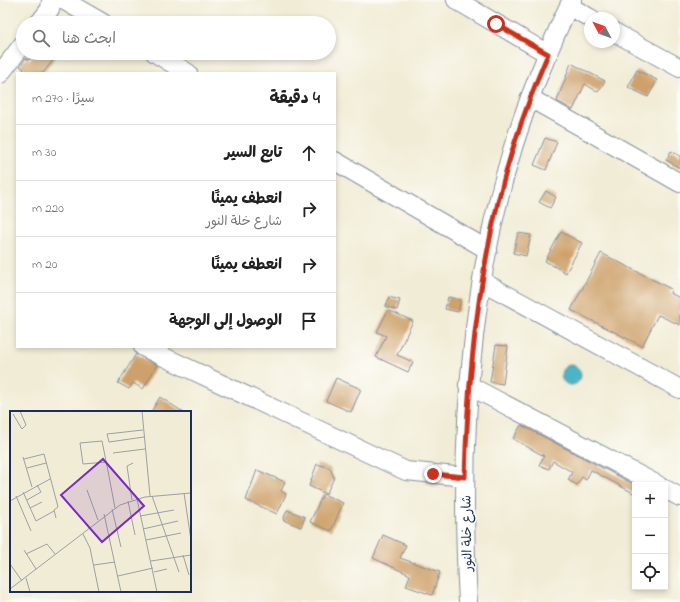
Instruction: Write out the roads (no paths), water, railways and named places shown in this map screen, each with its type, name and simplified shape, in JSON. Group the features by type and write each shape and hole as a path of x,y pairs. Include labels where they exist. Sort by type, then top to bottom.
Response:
{"street":[{"path":"44,16 50,9 51,0"},
{"path":"63,0 92,16"},
{"path":"456,0 548,54"},
{"path":"571,3 584,13"},
{"name":"شارع خلة النور","path":"468,602 465,477 468,385 482,282 488,250 513,146 530,98 571,3"},
{"path":"620,35 680,68"},
{"path":"0,74 16,53"},
{"path":"167,60 186,72"},
{"path":"530,98 680,183"},
{"path":"336,162 488,250"},
{"path":"482,282 680,389"},
{"path":"145,348 406,471 465,477"},
{"path":"468,385 652,482"},
{"path":"668,491 680,497"}],"water":[{"path":"571,365 578,368 581,375 578,382 571,385 564,382 561,375 564,368"}]}
